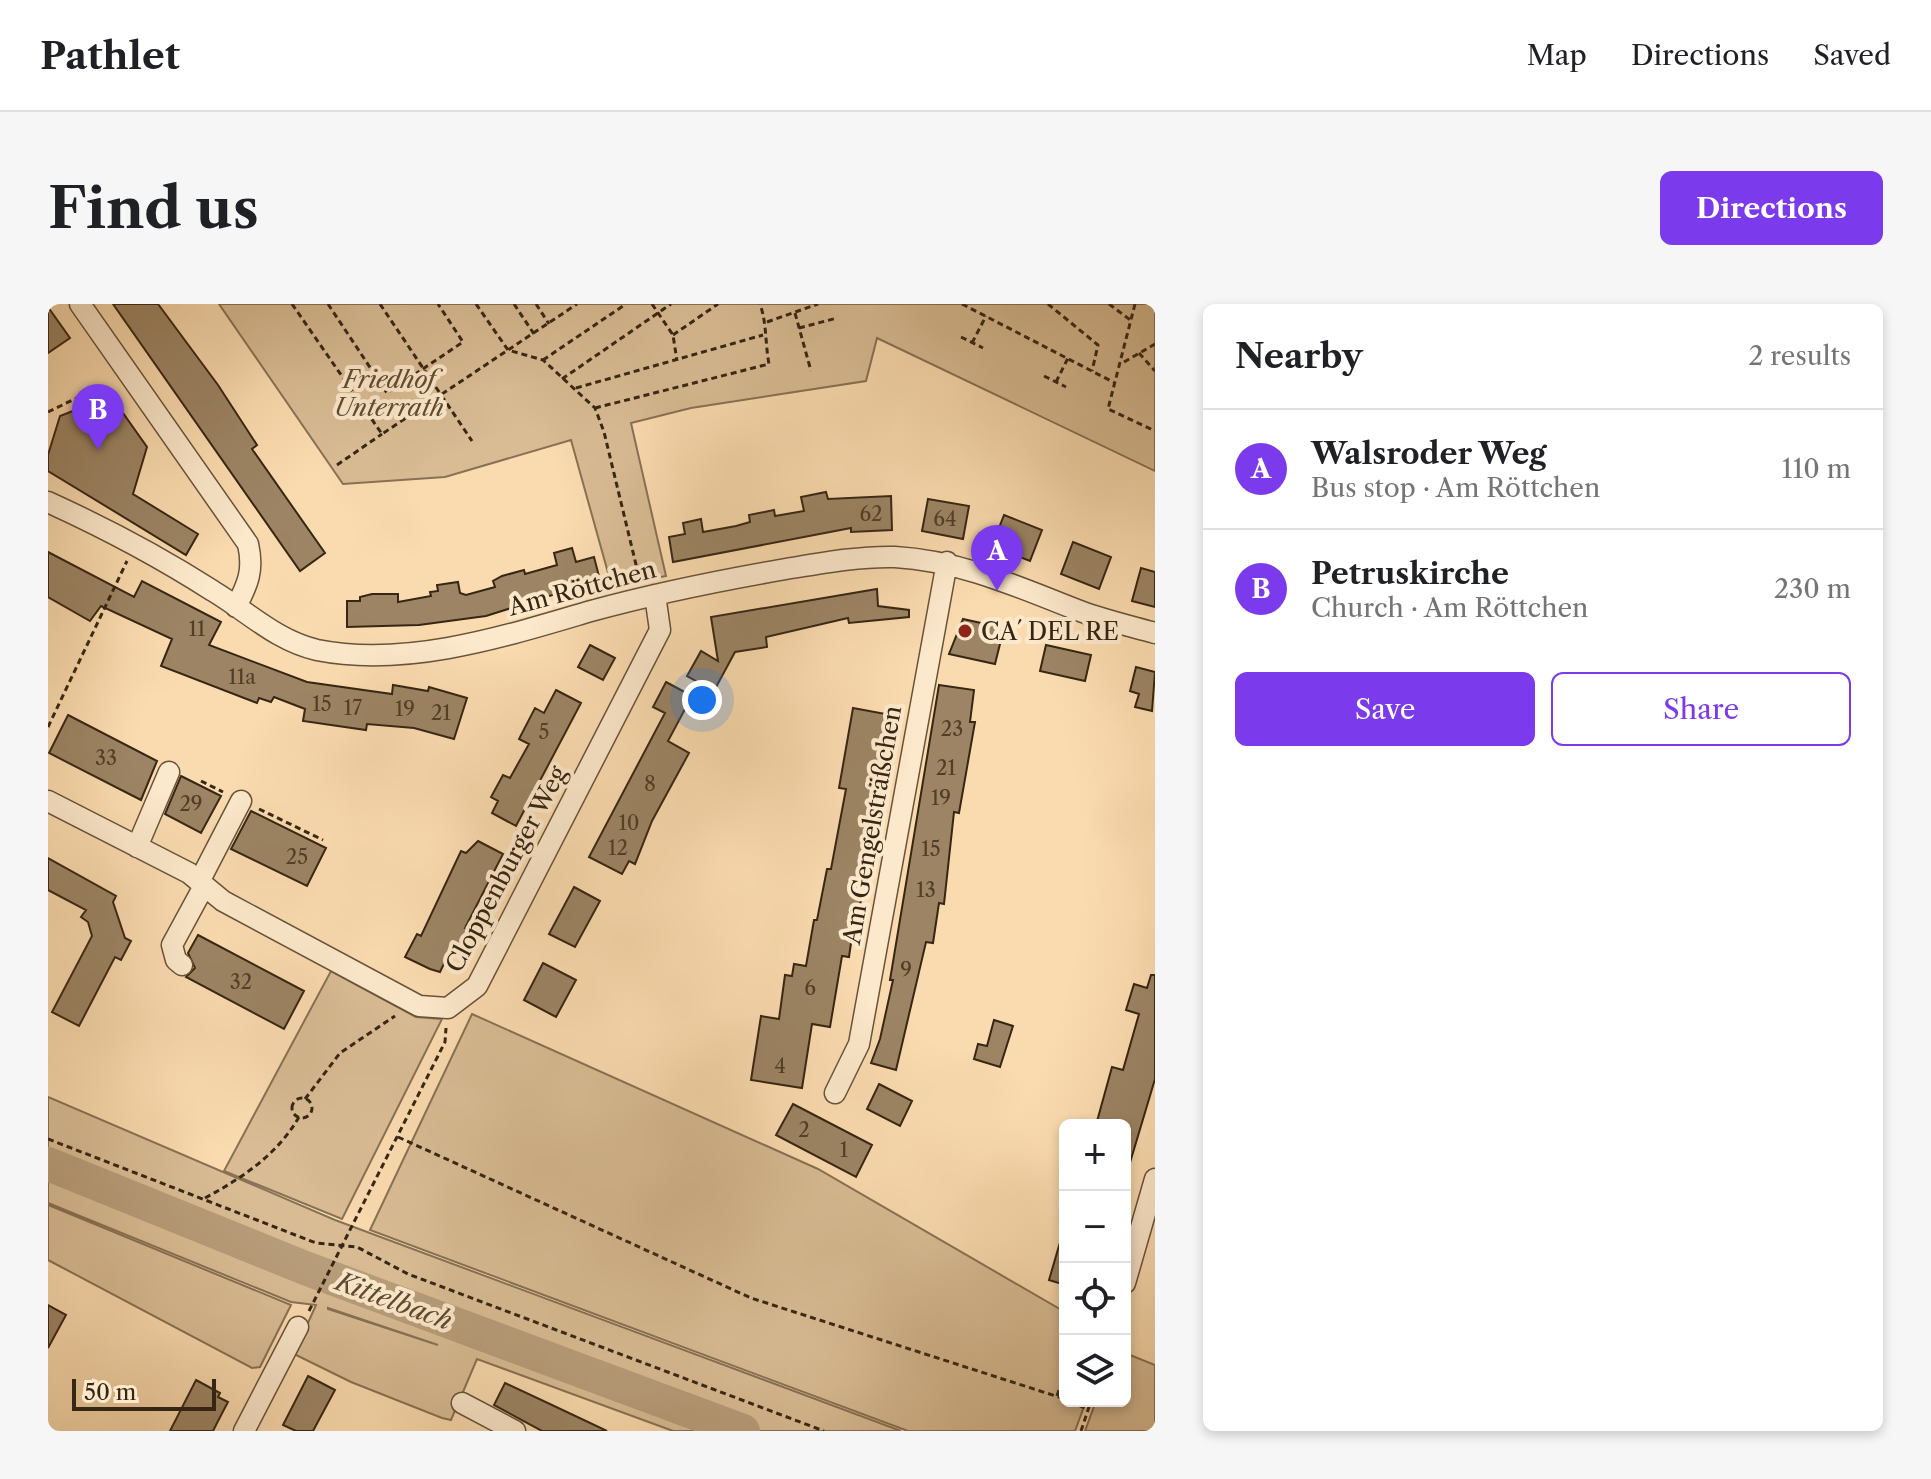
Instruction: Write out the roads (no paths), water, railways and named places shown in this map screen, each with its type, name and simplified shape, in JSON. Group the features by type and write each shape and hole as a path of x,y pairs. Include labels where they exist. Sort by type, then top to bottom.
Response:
{"street":[{"path":"80,304 248,544 252,560 250,580 236,607"},
{"name":"Am Röttchen","path":"48,502 134,544 289,642 347,655 434,650 519,632 655,595 860,559 893,557 947,562 995,576 1082,611 1155,633"},
{"name":"Am Gengelsträßchen","path":"835,1093 859,1044 947,562"},
{"name":"Cloppenburger Weg","path":"48,801 137,847 202,884 223,901 405,999 434,1010 448,1008 477,986 660,630 655,595"},
{"path":"137,847 169,772"},
{"path":"182,965 176,960 172,945 241,801"},
{"path":"1131,1263 1155,1179"},
{"path":"244,1431 298,1327"},
{"path":"462,1403 515,1431"}],"waterway":[{"name":"Kittelbach","path":"48,1164 305,1268 743,1431"}],"place":[{"name":"Petruskirche","path":"98,450"},
{"name":"Walsroder Weg","path":"997,591"},
{"name":"CA´ DEL RE","path":"965,631"}],"park label":[{"name":"Friedhof Unterrath","path":"389,393"}]}
